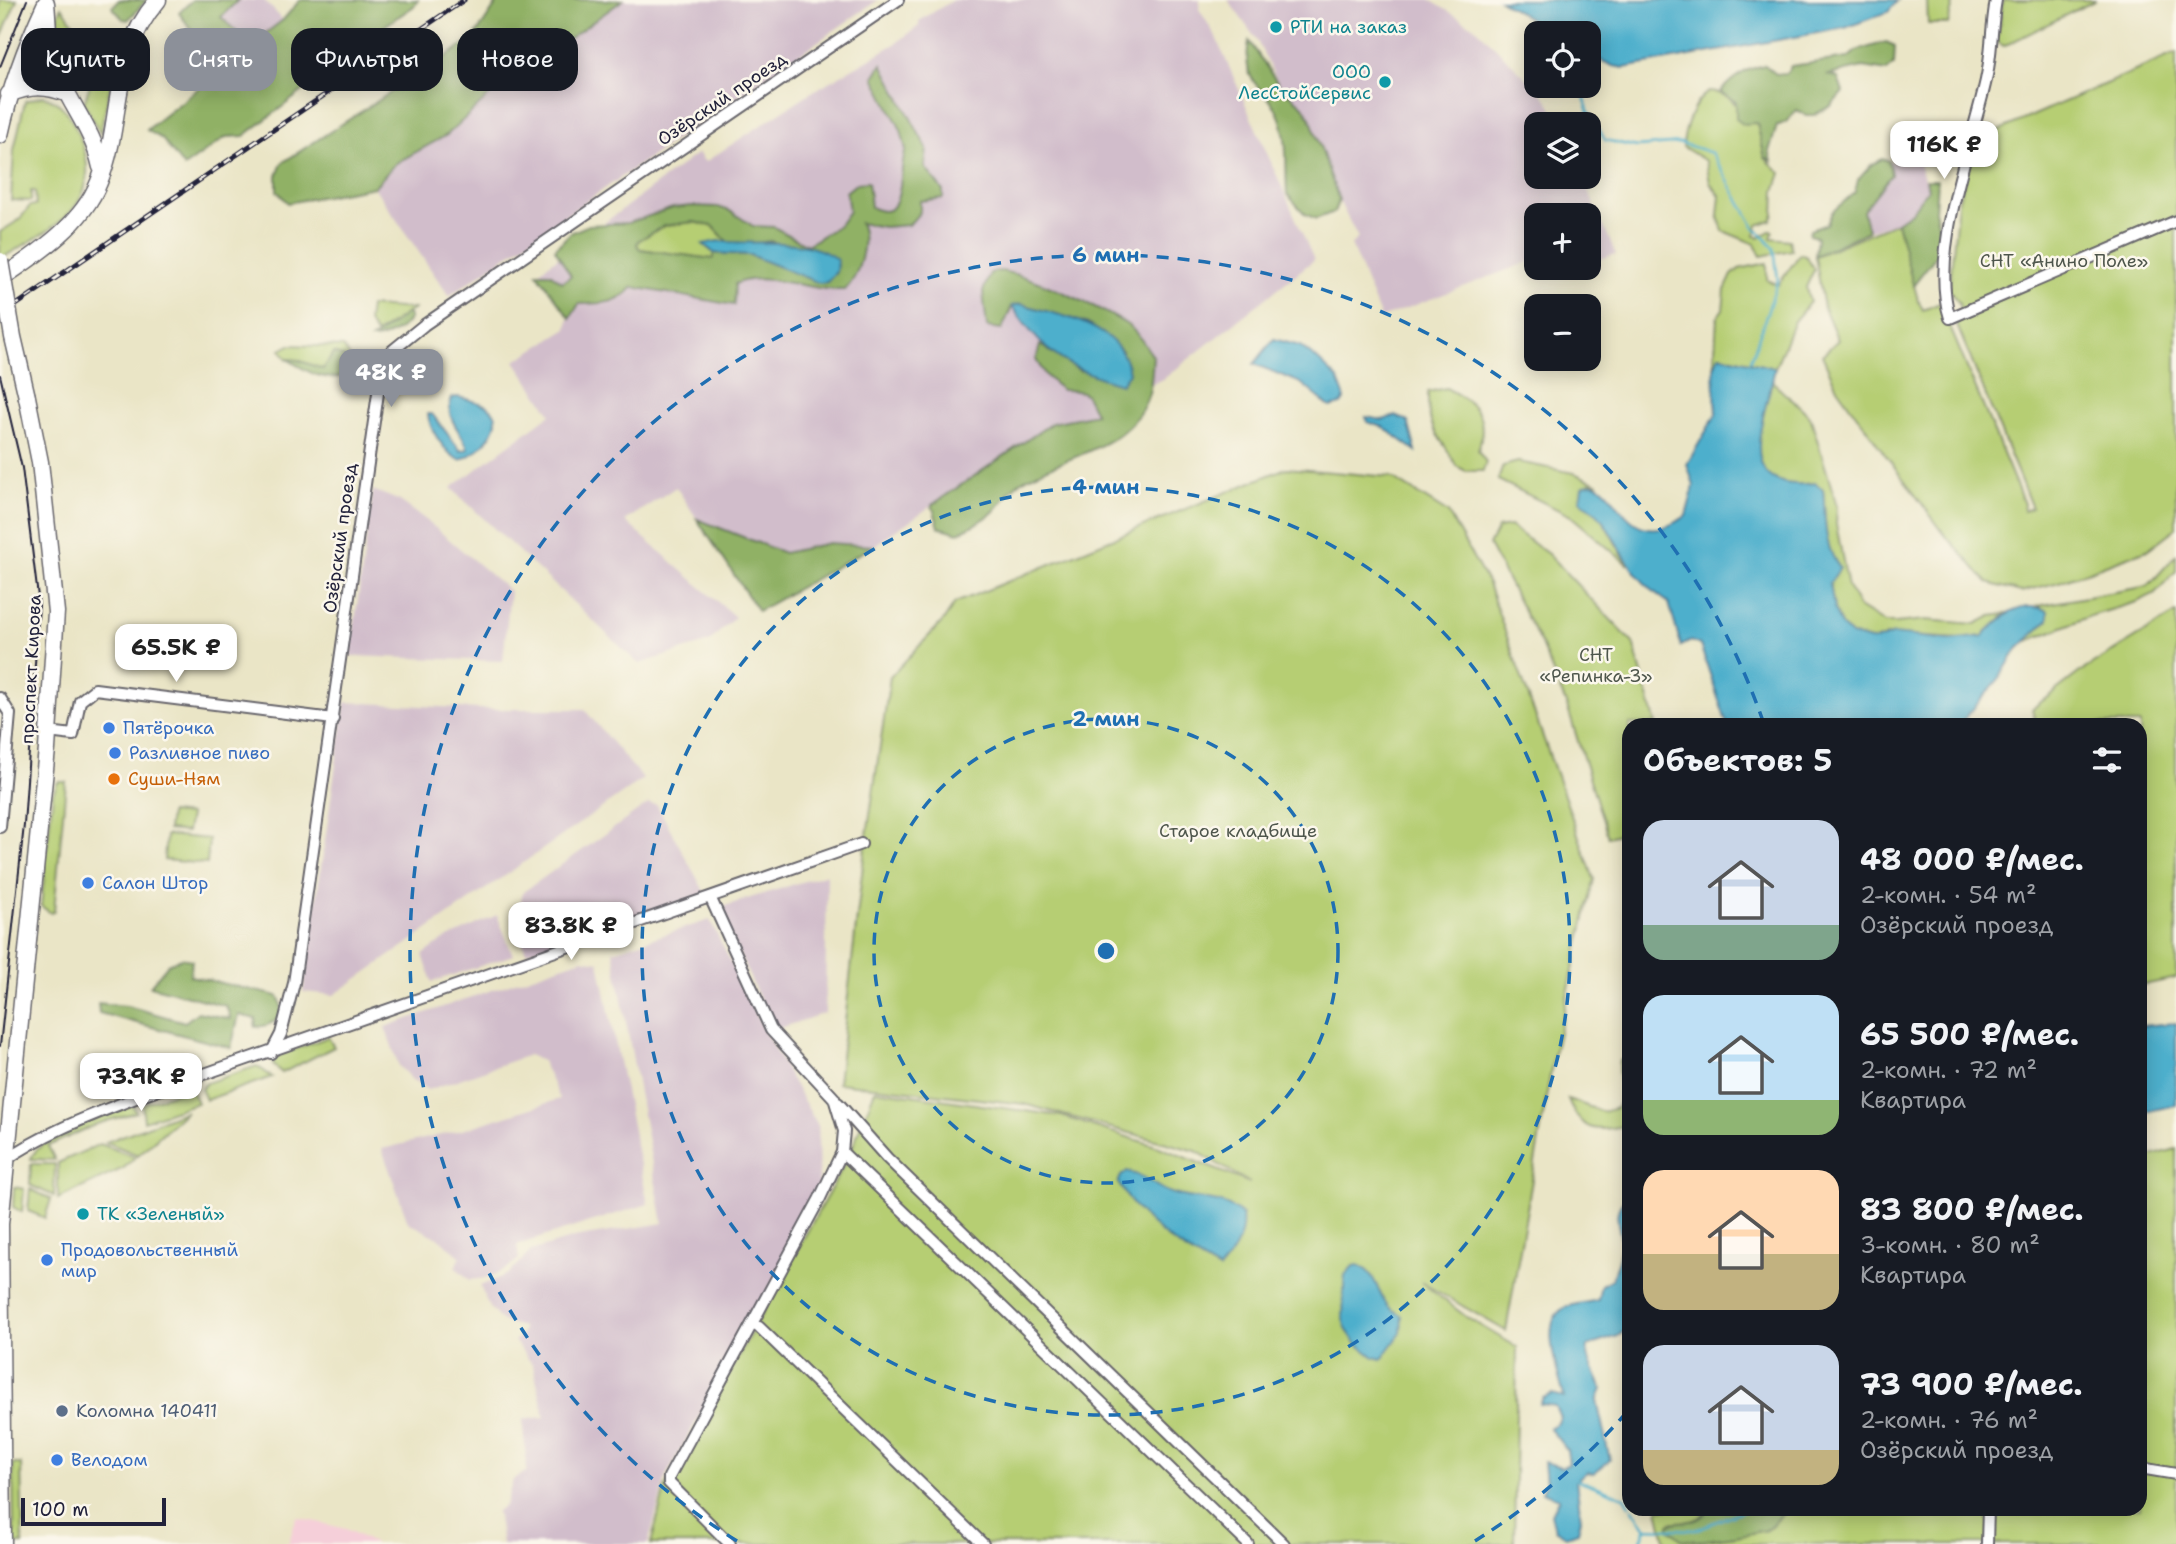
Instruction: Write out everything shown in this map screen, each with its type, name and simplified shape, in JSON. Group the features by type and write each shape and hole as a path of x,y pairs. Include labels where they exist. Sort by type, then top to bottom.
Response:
{"main road":[{"path":"0,279 66,228 86,207 103,173 131,37 158,0"},
{"path":"47,1 50,48 68,94 88,125 103,173"},
{"path":"0,135 9,94 27,43 47,1"},
{"path":"9,94 37,87 54,88 68,94"},
{"name":"проспект Кирова","path":"0,261 27,397 53,562 56,612 48,732 4,1161 0,1224 3,1544"}],"street":[{"name":"Озёрский проезд","path":"271,1053 281,1034 294,982 381,372 392,351 424,325 898,0"},
{"path":"1996,0 1987,78 1956,197 1943,276 1944,298 1950,318 2176,221"},
{"path":"48,732 73,735 80,701 95,690 333,719"},
{"path":"0,698 10,714 0,827"},
{"path":"4,1161 65,1125 271,1053 509,965 711,899 861,844"},
{"path":"711,899 771,1030 887,1158 1284,1544"},
{"path":"730,1544 669,1483 669,1477 772,1292 842,1152 844,1131 834,1098"},
{"path":"842,1152 1248,1544"},
{"path":"760,1327 983,1544"},
{"path":"2147,1469 2176,1474"},
{"path":"1987,1544 1988,1516"}],"shaded area":[{"path":"238,0 264,0 283,20 272,28 232,28 220,17"},
{"path":"623,0 878,0 449,296 374,187 396,163 447,135 496,91 578,91 578,32"},
{"path":"953,0 1200,0 1199,9 1215,35 1314,260 1166,377 1097,414 1052,423 873,546 758,611 676,487 625,521 735,617 709,642 639,664 451,488 551,414 515,361 567,329 569,318 537,273 698,153 705,162 810,93 895,44 919,26 919,21"},
{"path":"1228,0 1430,0 1476,28 1524,76 1524,98 1547,99 1553,112 1524,112 1524,189 1587,189 1593,203 1524,203 1524,264 1381,318 1351,245 1358,238 1256,39"},
{"path":"1889,161 1908,164 1918,162 1928,188 1910,213 1897,222 1868,231 1863,211 1891,175"},
{"path":"1601,220 1616,254 1601,258"},
{"path":"373,490 400,501 426,520 510,591 503,661 350,656"},
{"path":"345,702 479,709 584,709 643,779 334,995 303,992"},
{"path":"648,804 657,805 705,893 678,905 526,952 515,923 523,892"},
{"path":"827,874 825,1013 774,1030 718,908"},
{"path":"497,915 513,955 432,982 423,955 444,940"},
{"path":"710,920 767,1036 818,1126 819,1198 666,1476 648,1544 502,1544 497,1511 505,1505 513,1480 527,1471 523,1419 545,1417 533,1365 514,1341 522,1335 523,1327 501,1321 488,1305 480,1286 510,1273 531,1251 574,1238 663,1223 613,951"},
{"path":"582,959 599,962 648,1204 517,1245 519,1259 505,1270 486,1278 470,1280 455,1267 461,1257 440,1239 408,1222 382,1149 462,1130 560,1099 542,1061 529,1055 428,1090 413,1081 399,1066 385,1027"},
{"path":"297,1517 346,1529 375,1544 288,1544"}],"green space":[{"path":"0,0 17,0 0,40"},
{"path":"119,0 147,0 128,20 123,19 112,7"},
{"path":"192,0 238,0 221,17 232,28 190,28 179,13"},
{"path":"300,0 418,0 414,6 382,28 291,28 291,91 303,91 244,136 226,137 184,167 162,139 147,130 194,92 277,91 277,28 272,28"},
{"path":"499,0 623,0 578,32 578,28 480,28"},
{"path":"1927,0 1954,0 1948,24 1928,24"},
{"path":"2003,0 2096,0 2004,46 1997,42"},
{"path":"62,7 76,28 57,28"},
{"path":"1249,41 1280,86 1303,106 1311,120 1339,200 1334,212 1316,219 1305,214 1287,194 1283,127 1275,107 1257,86 1248,69"},
{"path":"1886,42 1895,46 1894,65 1887,71 1863,67 1829,75 1838,78 1843,92 1831,106 1814,115 1806,115 1797,110 1786,122 1777,126 1769,151 1772,161 1765,158 1757,123 1743,124 1736,119 1736,102 1720,92 1740,74 1751,69 1765,65 1776,74 1786,73 1791,66 1848,58 1856,51"},
{"path":"457,49 457,91 496,91 447,135 396,163 374,187 288,203 277,191 277,176 282,163 393,91 443,91 443,58"},
{"name":"СНТ «Анино Поле»","path":"2176,53 2176,528 2147,550 2059,582 2021,592 1988,583 1946,536 1837,388 1822,355 1838,340 1824,308 1815,256 1897,222 1918,300 1923,310 1940,303 2024,504 2023,511 2032,508 1956,323 1961,318 1959,303 1949,290 1958,203 1975,141"},
{"path":"882,64 927,149 925,167 943,191 943,198 920,201 920,212 909,225 884,227 860,223 863,231 861,258 855,276 845,290 774,280 747,280 735,284 734,305 633,287 615,300 579,304 570,318 537,273 550,273 562,282 571,276 555,249 570,233 589,225 628,223 673,208 718,207 730,211 753,226 774,227 807,245 839,225 849,211 846,192 857,183 868,182 871,207 883,211 891,209 899,192 906,150 901,130 874,77","holes":["693,222 713,226 728,243 744,245 770,241 837,260 836,272 827,282 820,283 750,255 714,253 713,259 640,249 637,245 638,241 664,226"]},
{"path":"88,91 109,91 100,133 84,103"},
{"path":"1709,92 1728,97 1748,122 1757,123 1765,158 1781,173 1775,191 1774,215 1771,220 1758,225 1755,235 1759,238 1771,230 1771,238 1789,240 1792,250 1761,256 1755,244 1723,231 1718,215 1720,195 1710,183 1706,161 1683,147 1690,116 1698,101"},
{"path":"43,96 60,105 72,120 86,158 87,179 82,196 57,224 0,259 0,232 19,220 30,206 36,205 35,191 31,191 31,201 11,200 14,150 25,101"},
{"path":"1882,159 1889,161 1891,175 1863,211 1868,231 1815,256 1817,237 1809,235 1810,230 1827,224 1832,212 1855,192 1858,180 1871,165"},
{"path":"1926,180 1937,180 1935,211 1939,227 1945,230 1939,252 1913,285 1897,222 1911,212 1928,189"},
{"path":"693,222 713,226 728,243 704,245 714,253 713,260 640,249 637,245 638,240 664,226"},
{"path":"1800,254 1807,257 1814,270 1806,287 1810,302 1794,321 1775,368 1720,355 1714,368 1717,317 1723,309 1725,290 1732,275 1739,269 1767,263 1767,280 1778,285"},
{"path":"999,271 1027,278 1065,293 1129,326 1153,356 1151,384 1140,412 1128,427 1094,449 1020,482 991,514 958,533 939,527 932,505 1052,423 1096,414 1083,392 1062,390 1046,376 1036,360 1040,345 1080,371 1122,351 1088,324 1021,304 1012,306 1002,329 987,327 983,292 990,273"},
{"path":"370,306 414,309 376,334 368,322"},
{"path":"407,313 410,318 398,330 372,339"},
{"path":"290,345 343,347 353,361 334,353 323,370 298,360 287,359 281,350"},
{"path":"334,353 353,361 353,373 335,378 319,376 287,359 323,369"},
{"path":"1773,381 1811,419 1837,506 1836,524 1848,587 1859,607 1885,623 1925,620 1976,624 1991,616 2006,614 1983,636 1963,639 1889,635 1875,641 1851,635 1841,625 1834,609 1830,583 1832,558 1826,538 1823,489 1815,483 1784,483 1767,476 1758,458 1760,430"},
{"path":"1446,388 1466,400 1478,412 1482,429 1478,451 1486,462 1483,471 1466,471 1456,466 1432,426 1428,392"},
{"path":"1518,462 1574,473 1599,484 1589,483 1587,507 1599,514 1628,565 1571,516 1498,480 1503,466"},
{"name":"Старое кладбище","path":"1286,468 1391,477 1448,513 1488,584 1594,879 1553,1058 1506,1331 1421,1282 1469,1319 1517,1347 1514,1544 651,1544 665,1488 848,1158 875,1090 1061,1116 1159,1147 1250,1183 1196,1151 1024,1104 838,1083 864,856 890,677 943,621 955,603"},
{"path":"697,519 784,553 829,543 873,546 758,611"},
{"name":"СНТ «Репинка-3»","path":"1510,526 1548,554 1633,643 1654,718 1622,718 1622,833 1608,837 1567,706 1541,644 1489,545 1498,528"},
{"path":"2176,555 2176,571 2154,594 2023,643 2048,620 2041,607 2036,606 2148,586"},
{"path":"2176,613 2176,978 2147,984 2147,718 2034,718 2032,709 2080,672"},
{"path":"58,782 66,782 54,911 51,913 41,906 53,793"},
{"path":"170,813 190,815 187,832 168,830"},
{"path":"166,835 209,839 207,864 164,860"},
{"path":"181,958 192,960 190,976 278,996 281,1009 277,1019 268,1025 255,1027 256,1019 239,1015 231,1048 99,1013 98,1003 127,1006 185,1022 198,1012 231,1019 226,1006 150,986 168,964"},
{"path":"328,1037 334,1047 282,1073 273,1065 276,1056"},
{"path":"1622,1060 1622,1126 1599,1129 1585,1125 1573,1111 1568,1099 1603,1112 1617,1108 1621,1096 1619,1061"},
{"path":"257,1066 272,1077 206,1100 201,1089 206,1083"},
{"path":"184,1090 192,1092 197,1103 144,1121 142,1104"},
{"path":"133,1105 136,1112 97,1124 48,1146 55,1160 31,1159 36,1150 60,1134"},
{"path":"187,1111 138,1155 106,1142"},
{"path":"100,1144 135,1157 124,1168 58,1199 58,1163"},
{"path":"2176,1149 2176,1544 1666,1544 1660,1516 1702,1516 1693,1521 1673,1522 1701,1541 1766,1530 1781,1516 2147,1516 2147,1157"},
{"path":"31,1164 55,1164 54,1196 30,1185"},
{"path":"14,1187 24,1189 22,1212 13,1207"},
{"path":"30,1189 51,1199 45,1218 28,1211"},
{"path":"13,1464 21,1464 23,1544 14,1544"},
{"path":"1781,1516 1766,1530 1701,1541 1682,1540 1669,1529 1669,1524 1699,1518"}],"water":[{"path":"1500,0 1898,0 1888,12 1845,28 1624,68 1601,60 1601,21 1534,21"},
{"path":"718,241 812,247 837,260 836,272 827,282 819,283 750,255 714,253 703,244"},
{"path":"1021,304 1070,318 1102,333 1115,343 1124,356 1129,373 1121,384 1085,372 1058,357 1034,335 1012,306"},
{"path":"1274,339 1300,346 1338,379 1345,398 1341,404 1330,407 1301,383 1254,364"},
{"path":"1719,355 1775,368 1761,428 1759,448 1762,464 1771,477 1788,483 1815,483 1823,489 1830,550 1840,568 1830,583 1834,609 1841,625 1851,635 1875,641 1894,634 1950,640 1983,636 2004,617 2020,608 2048,611 2048,620 2016,651 1998,680 1965,718 1725,718 1700,645 1691,641 1681,646 1669,603 1636,574 1599,515 1580,500 1582,487 1594,484 1604,489 1633,522 1646,528 1664,527 1686,516 1694,486 1687,464 1716,414 1714,368"},
{"path":"452,398 483,404 494,412 496,418 495,426 484,444 460,460 449,453 439,441 431,427 428,414 432,414 461,451 468,449 450,412"},
{"path":"1396,416 1408,421 1416,451 1383,427 1367,422 1366,417 1382,420"},
{"path":"2176,1023 2176,1105 2147,1111 2147,1025"},
{"path":"1127,1172 1145,1178 1168,1192 1225,1204 1242,1215 1242,1231 1237,1245 1219,1270 1162,1234 1138,1211 1118,1183 1121,1176"},
{"path":"1622,1203 1622,1333 1588,1346 1587,1356 1602,1389 1597,1401 1610,1460 1594,1474 1587,1472 1576,1480 1581,1519 1578,1532 1566,1536 1555,1529 1551,1514 1559,1498 1542,1492 1546,1483 1544,1462 1562,1467 1569,1464 1567,1450 1549,1428 1558,1423 1560,1417 1555,1406 1540,1404 1543,1398 1552,1394 1564,1397 1555,1363 1552,1324 1557,1314 1565,1308 1598,1300 1601,1285 1612,1279 1621,1246 1617,1215"},
{"path":"1358,1265 1373,1278 1388,1306 1402,1316 1401,1333 1382,1359 1374,1357 1356,1343 1346,1329 1343,1319 1345,1275 1353,1266"}],"waterway":[{"path":"1584,98 1588,110 1605,140 1637,147 1681,143 1712,153 1755,228 1774,248 1778,280 1751,360"},
{"path":"1576,1479 1622,1496"},
{"path":"1638,1516 1646,1528 1640,1544"},
{"path":"1646,1528 1695,1530 1729,1516"}],"tram line":[{"path":"0,67 27,0"},
{"path":"0,375 22,468 39,605 24,825 0,1046"}],"railway":[{"path":"0,316 464,0"}],"place":[{"name":"РТИ на заказ","path":"1276,27"},
{"name":"ООО ЛесСтойСервис","path":"1385,82"},
{"name":"Пятёрочка","path":"109,728"},
{"name":"Разливное пиво","path":"115,753"},
{"name":"Суши-Ням","path":"114,779"},
{"name":"Салон Штор","path":"88,883"},
{"name":"ТК «Зеленый»","path":"83,1214"},
{"name":"Продовольственный мир","path":"47,1260"},
{"name":"Коломна 140411","path":"62,1411"},
{"name":"Велодом","path":"57,1460"}]}
